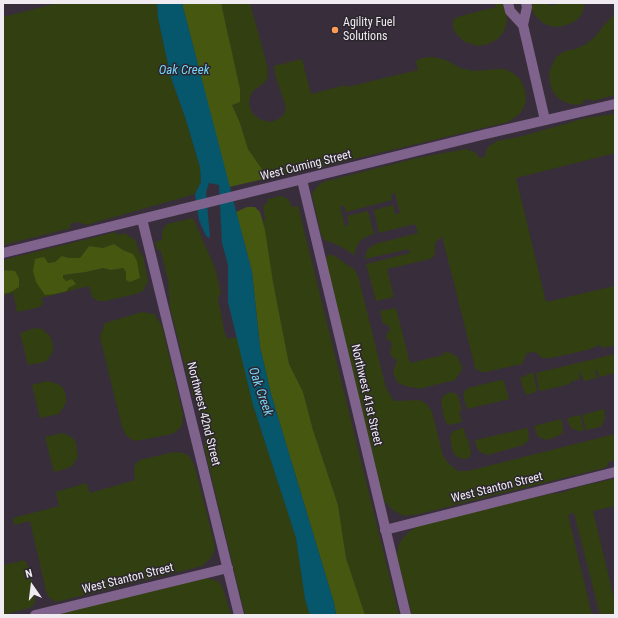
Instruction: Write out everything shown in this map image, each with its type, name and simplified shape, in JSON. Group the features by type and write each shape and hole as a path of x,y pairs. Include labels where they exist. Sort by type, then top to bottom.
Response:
{"street":[{"path":"508,3 510,12 523,25"},
{"path":"526,3 527,8 523,25 545,120"},
{"name":"West Cuming Street","path":"3,253 615,104"},
{"name":"Northwest 41st Street","path":"302,180 406,615"},
{"name":"Northwest 42nd Street","path":"142,219 239,615"},
{"name":"West Stanton Street","path":"385,530 615,472"},
{"name":"West Stanton Street","path":"35,615 228,568"}],"shaded area":[{"path":"3,3 615,3 615,615 3,615"}],"green space":[{"path":"58,3 157,3 158,18 171,78 185,117 200,167 201,182 195,194 86,225 78,222 70,224 71,228 3,245 3,17"},
{"path":"182,3 221,3 240,89 240,102 232,105 240,123 248,149 268,178 229,187"},
{"path":"221,3 250,3 268,69 267,79 252,92 249,101 253,114 261,120 272,122 280,118 284,114 286,107 275,75 274,66 302,59 311,94 418,70 416,61 422,58 432,57 446,60 460,68 474,71 504,69 513,73 520,79 525,90 526,101 522,111 508,122 325,166 268,178 248,149 240,123 232,105 229,40"},
{"path":"495,3 504,3 507,12 507,21 504,31 499,38 488,44 478,46 465,42 457,35 453,28 453,20 457,17 496,7"},
{"path":"530,3 549,3 550,6 561,3 585,3 582,14 577,20 559,27 544,24 534,14"},
{"path":"615,14 615,95 592,101 589,99 583,100 584,103 576,105 567,103 558,98 552,90 549,73 556,57 565,51 576,49 586,44 595,37"},
{"path":"615,114 615,153 516,178 546,302 615,286 615,345 603,348 600,345 587,350 551,358 542,358 536,352 527,353 522,364 481,372 475,368 442,236 435,243 435,253 430,259 387,269 394,297 376,301 366,264 410,253 409,249 365,259 367,250 375,244 418,233 415,224 379,233 374,210 393,205 395,214 400,213 395,193 391,194 392,200 346,212 344,205 340,207 345,226 349,225 347,216 368,211 374,234 361,240 354,255 340,246 324,240 321,234 312,194 323,182 417,158 466,149 476,153 479,158 486,156 488,147 497,141 523,136 586,118"},
{"path":"281,196 288,199 292,207 298,206 399,615 365,615 346,558 338,505 313,430 303,392 289,364 263,221 265,218 263,206 268,202 268,199"},
{"path":"247,207 255,207 260,212 265,230 273,282 289,364 303,392 313,430 338,505 346,558 365,615 336,615 334,603 271,394 260,347 252,272 236,212"},
{"path":"193,218 215,268 221,293 218,298 225,334 228,339 237,337 253,405 296,538 305,599 310,615 245,615 204,446 206,438 197,399 193,396 170,308 168,280 161,252 160,250 157,250 155,242 162,240 162,231 167,224"},
{"path":"116,232 117,235 124,233 135,240 140,254 143,255 148,281 143,291 136,294 105,301 98,301 92,297 89,286 41,298 43,303 40,307 17,312 13,293 3,296 3,294 11,292 18,283 19,278 8,270 3,270 3,260","holes":["114,244 133,254 126,272 123,268 111,270 103,268 63,275 63,278 66,281 47,263 55,262 62,256 69,258 80,258 89,246 103,248"]},
{"path":"114,244 133,254 137,261 140,278 130,282 126,280 126,272 123,268 111,270 103,268 63,275 63,278 66,281 72,279 76,284 68,288 67,291 45,295 36,282 33,271 35,259 44,257 48,263 55,262 62,256 69,258 80,258 89,246 103,248"},
{"path":"328,255 333,255 355,270 358,276 386,388 394,401 419,400 427,404 432,412 443,456 450,465 458,471 468,471 615,434 615,460 608,462 608,465 604,468 419,514 404,516 393,510 384,501 325,260"},
{"path":"3,270 15,271 19,278 19,287 11,292 3,294"},
{"path":"396,308 410,363 444,355 443,352 451,353 457,357 462,366 461,371 455,380 418,389 398,383 393,373 397,360 391,356 390,353 392,344 391,341 387,340 386,335 390,330 388,325 383,323 380,311"},
{"path":"142,312 154,314 162,326 183,415 182,425 172,434 136,441 126,435 122,427 100,337 105,323"},
{"path":"35,328 42,329 50,336 53,351 45,362 28,365 20,333"},
{"path":"615,354 615,373 599,377 597,370 595,371 597,378 584,381 580,372 580,379 570,382 570,384 541,391 539,390 536,373"},
{"path":"533,373 537,390 536,392 526,395 520,377"},
{"path":"501,380 504,381 509,399 467,409 463,395 468,388"},
{"path":"47,381 58,384 63,388 66,395 66,403 59,414 40,418 32,385"},
{"path":"451,392 458,395 462,411 459,411 462,422 450,425 447,424 444,418 441,401 444,395"},
{"path":"604,409 605,418 602,425 600,427 586,430 582,415"},
{"path":"580,415 584,431 571,428 567,418"},
{"path":"561,419 563,432 560,435 547,440 538,437 534,426"},
{"path":"464,428 471,453 469,458 465,459 459,458 455,455 452,449 450,437 453,431"},
{"path":"528,428 529,440 523,445 488,455 480,452 477,448 475,440"},
{"path":"63,433 73,438 76,443 78,456 73,465 54,472 45,437"},
{"path":"174,452 183,453 189,456 194,464 214,542 215,549 211,558 202,566 56,602 50,598 47,595 30,521 14,525 13,518 59,506 56,492 86,483 90,493 135,480 135,464 140,460"},
{"path":"615,479 615,506 593,511 615,603 615,615 600,615 574,513 568,515 592,615 412,615 397,556 398,547 402,539 409,532 418,526 549,494 561,493 578,487"},
{"path":"25,560 29,569 35,599 34,605 29,608 3,615 3,565"},
{"path":"206,578 218,581 222,586 231,615 53,615"}],"water":[{"name":"Oak Creek","path":"157,3 182,3 252,272 260,347 271,394 334,603 336,615 310,615 305,599 296,538 253,405 228,302 228,265 222,243 219,185 209,183 206,192 210,238 206,236 199,220 195,194 201,182 200,167 185,117 171,78 158,18"}],"place":[{"name":"Agility Fuel Solutions","path":"335,30"}]}
